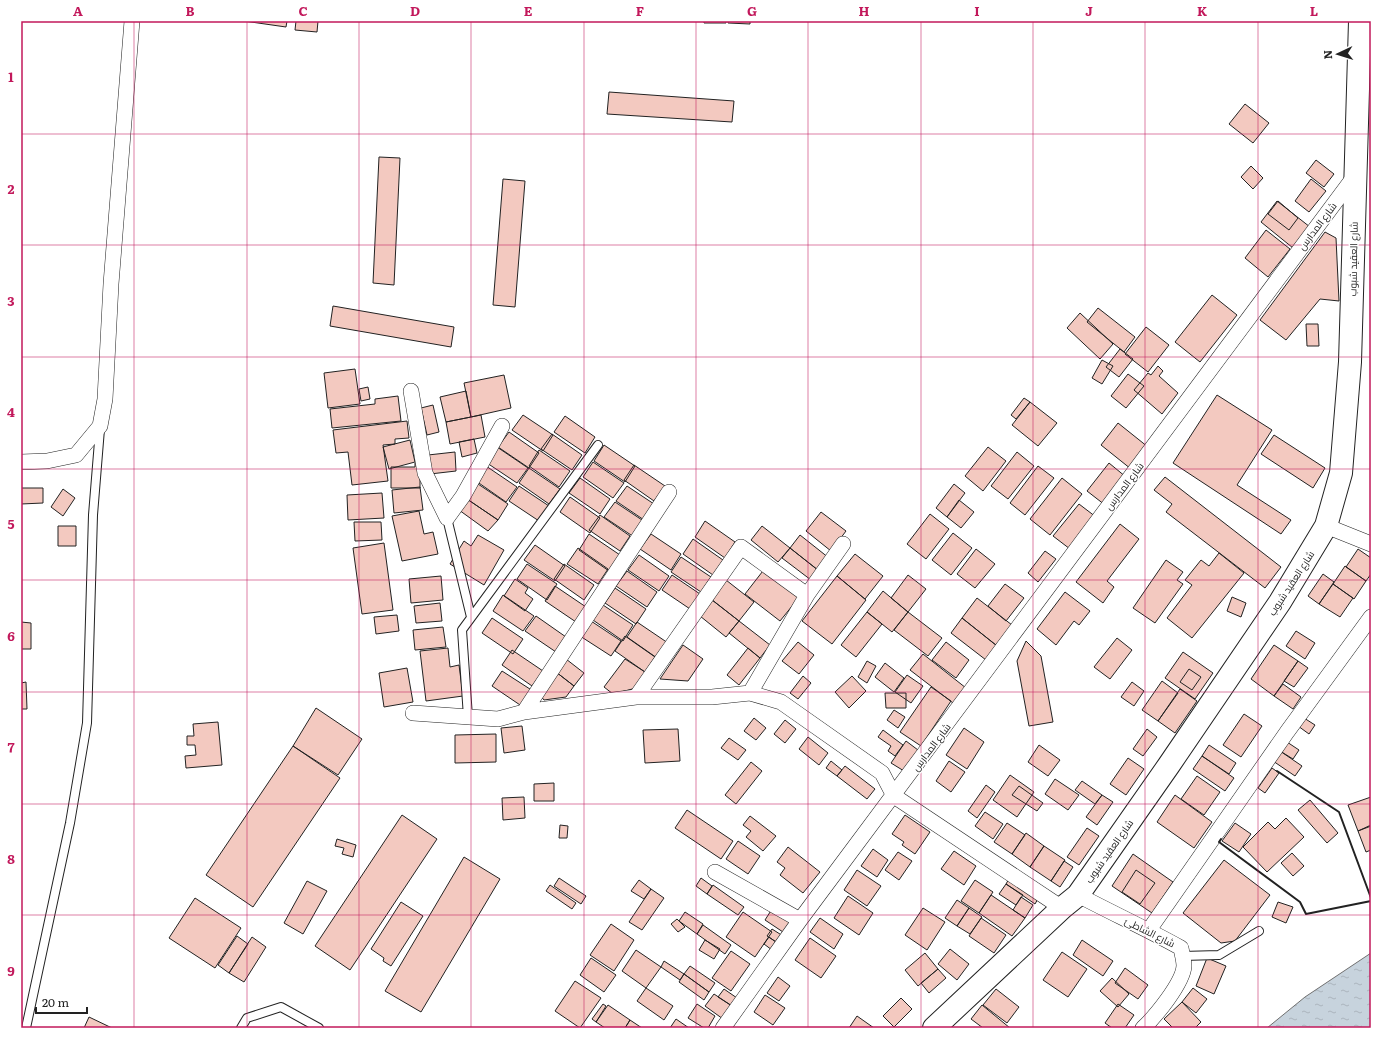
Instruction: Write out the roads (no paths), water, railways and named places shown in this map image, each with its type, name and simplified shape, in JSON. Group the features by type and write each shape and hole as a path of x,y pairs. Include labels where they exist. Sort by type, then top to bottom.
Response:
{"main road":[{"name":"شارع العقيد شبوب","path":"934,1028 1070,902 1169,765 1280,602 1326,526 1341,473 1350,362 1354,177 1360,21"}],"street":[{"path":"21,462 47,461 76,455 100,426 105,399 111,284 132,21"},
{"name":"شارع المدارس","path":"723,1028 800,920 894,796 1354,177"},
{"path":"411,391 424,473 447,518 463,496 502,426"},
{"path":"524,712 669,492"},
{"path":"1326,526 1371,544"},
{"path":"750,693 807,595 843,544"},
{"path":"636,697 741,547 807,595"},
{"path":"1149,930 1292,726 1371,617"},
{"path":"413,713 498,719 524,712 636,697 712,697 750,693 780,702 882,773 894,796"},
{"name":"شارع الشاطئ","path":"894,796 1070,902 1120,917 1149,930 1181,948 1184,967 1177,984 1151,1020 1143,1028"},
{"path":"715,872 800,920"}],"lane":[{"path":"26,1028 70,823 87,723 93,516 100,426"},
{"path":"468,717 462,630 598,446"},
{"path":"447,518 471,617"},
{"path":"1182,956 1219,955 1259,931"},
{"path":"241,1028 247,1018 281,1007 318,1028"}],"water":[{"path":"1371,953 1371,1028 1267,1028 1305,997"}]}
